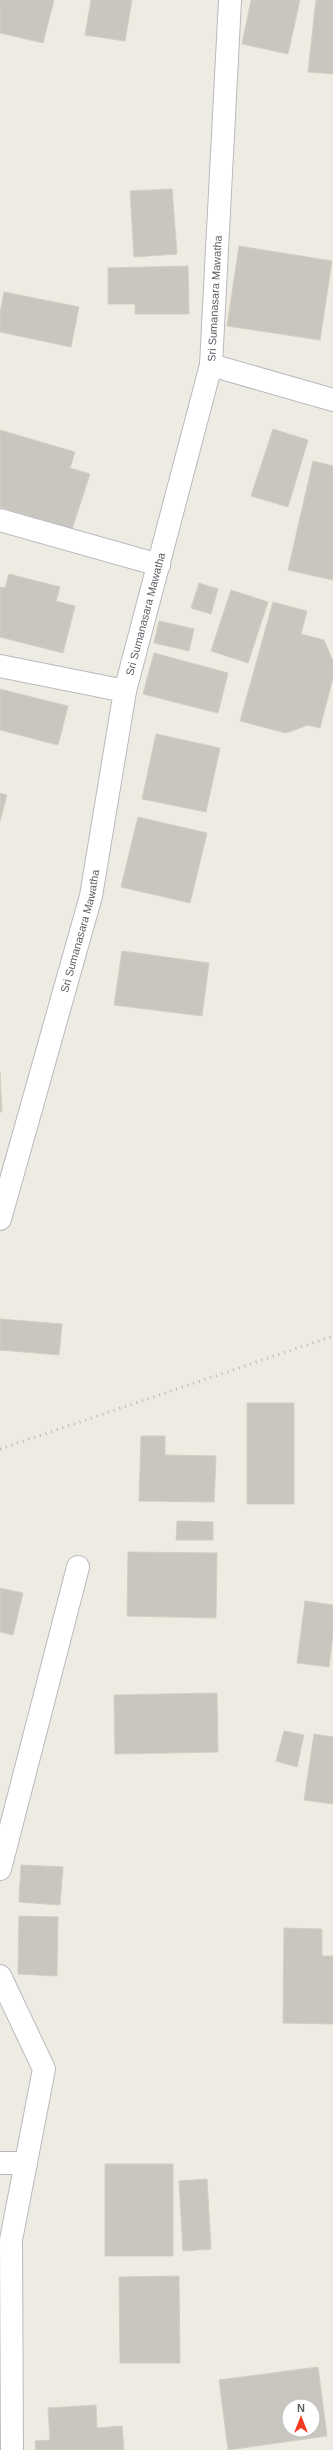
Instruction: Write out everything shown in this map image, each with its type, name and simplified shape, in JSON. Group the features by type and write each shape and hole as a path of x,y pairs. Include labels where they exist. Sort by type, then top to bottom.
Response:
{"street":[{"name":"Sri Sumanasara Mawatha","path":"0,1219 91,896 126,691 211,365 230,0"},
{"path":"211,365 333,400"},
{"path":"0,520 159,565"},
{"path":"0,666 126,691"},
{"path":"0,1869 78,1567"},
{"path":"0,1976 44,2069 11,2240 12,2450"},
{"path":"0,2163 26,2163"}],"building":[{"path":"0,0 54,0 43,43 0,33"},
{"path":"91,0 132,0 125,41 85,35"},
{"path":"251,0 300,0 288,54 242,44"},
{"path":"316,0 333,0 333,74 308,72"},
{"path":"172,189 177,254 134,257 130,191"},
{"path":"239,246 332,261 320,340 227,326"},
{"path":"188,266 189,314 135,314 135,304 108,304 108,268"},
{"path":"4,292 79,307 71,347 0,332 0,313"},
{"path":"273,429 308,440 288,507 251,496"},
{"path":"0,430 75,452 70,468 90,474 72,529 0,507"},
{"path":"313,461 333,466 333,580 288,570"},
{"path":"9,574 60,587 56,601 75,606 63,653 0,637 0,587 5,588"},
{"path":"199,583 218,589 211,614 191,608"},
{"path":"231,590 268,602 248,663 211,651"},
{"path":"273,602 307,611 301,634 324,640 333,661 333,678 320,728 308,725 286,733 240,721"},
{"path":"159,621 194,629 189,651 154,643"},
{"path":"154,653 228,673 218,713 143,694"},
{"path":"0,689 68,706 58,745 0,730"},
{"path":"156,734 220,748 206,812 142,799"},
{"path":"0,793 7,795 0,821"},
{"path":"138,817 207,833 190,903 121,887"},
{"path":"122,951 209,963 202,1016 114,1005"},
{"path":"0,1072 2,1112 0,1112"},
{"path":"0,1319 62,1324 59,1355 0,1350"},
{"path":"247,1403 294,1403 294,1504 247,1504"},
{"path":"141,1436 165,1436 165,1455 216,1456 214,1502 139,1501"},
{"path":"177,1521 213,1522 213,1540 176,1540"},
{"path":"128,1552 217,1553 216,1618 127,1616"},
{"path":"0,1588 23,1593 13,1635 0,1632"},
{"path":"305,1601 333,1605 333,1634 329,1667 297,1663"},
{"path":"217,1693 218,1752 115,1754 114,1695"},
{"path":"284,1731 304,1735 297,1767 276,1761"},
{"path":"314,1734 333,1737 333,1804 304,1800"},
{"path":"21,1865 63,1867 60,1905 19,1902"},
{"path":"19,1916 58,1917 57,1976 18,1974"},
{"path":"284,1928 322,1929 322,1956 333,1956 333,2024 283,2023"},
{"path":"105,2164 173,2164 173,2256 105,2256"},
{"path":"207,2179 211,2249 183,2251 179,2181"},
{"path":"179,2276 180,2363 120,2363 119,2277"},
{"path":"318,2367 327,2436 321,2437 321,2398 281,2398 281,2438 313,2438 228,2450 219,2380"},
{"path":"96,2405 97,2428 122,2426 124,2450 36,2450 35,2441 50,2440 48,2408"}],"railway":[{"path":"0,1449 333,1336"}]}
